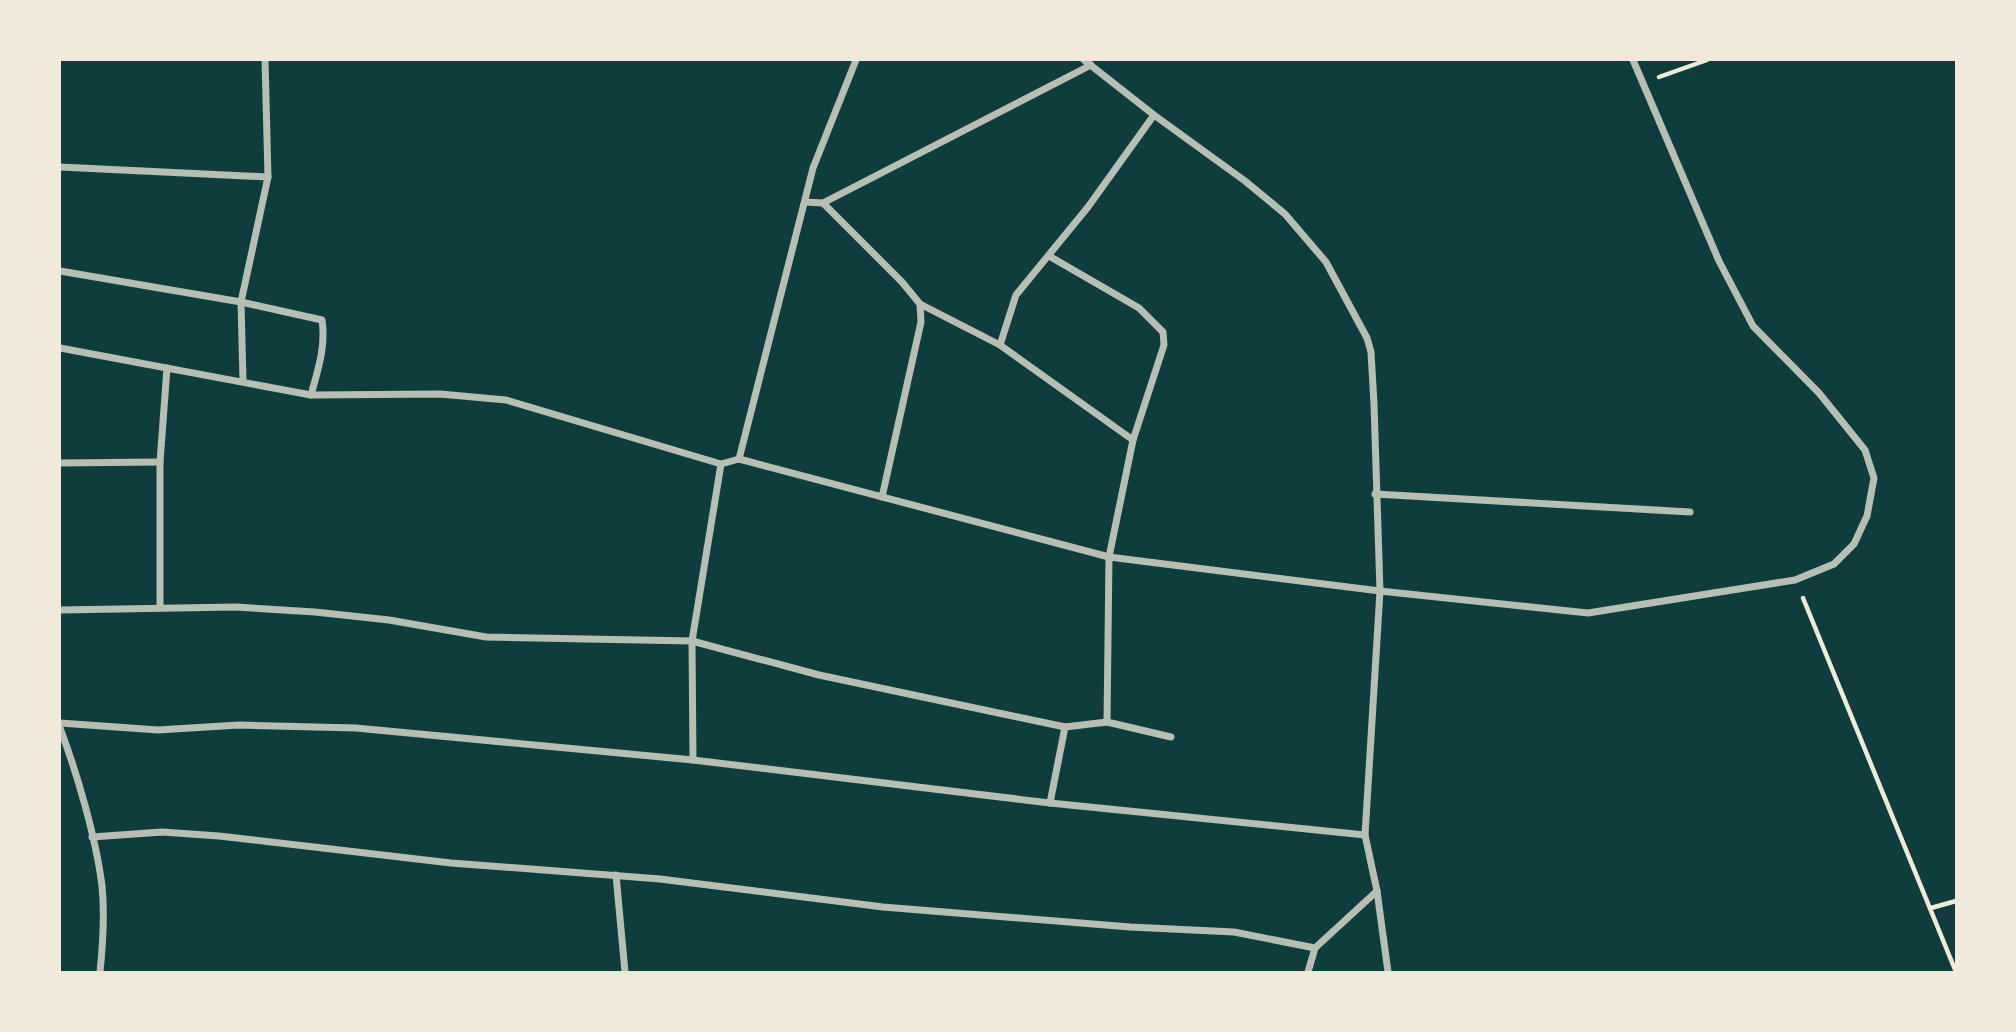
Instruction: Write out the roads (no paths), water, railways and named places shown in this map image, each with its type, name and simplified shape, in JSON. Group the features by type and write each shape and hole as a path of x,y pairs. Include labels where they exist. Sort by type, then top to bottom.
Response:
{"street":[{"path":"243,381 241,302 268,177 265,60"},
{"path":"739,459 813,168 856,60"},
{"path":"1084,60 1285,214 1326,261 1358,319 1371,352 1380,591 1365,835 1377,891 1388,972"},
{"path":"60,348 311,395 428,394 506,400 721,464 739,459 1109,557 1380,591 1588,613 1795,580 1834,564 1854,544 1867,516 1874,478 1865,450 1819,393 1753,326 1719,261 1633,60"},
{"path":"805,202 823,203 1091,65"},
{"path":"1000,345 1016,295 1087,207 1154,115"},
{"path":"60,167 268,177"},
{"path":"823,203 902,282 919,304 1000,345 1133,440"},
{"path":"1049,256 1139,308 1163,332 1164,345 1133,440 1109,557 1107,722"},
{"path":"60,271 241,302 323,320 325,335 311,395"},
{"path":"882,497 921,322 919,304"},
{"path":"160,607 160,462 167,369"},
{"path":"60,463 160,462"},
{"path":"693,760 692,641 721,464"},
{"path":"1376,494 1690,512"},
{"path":"60,610 236,607 389,620 486,637 692,641 819,675 1065,727 1107,722 1171,737"},
{"path":"60,723 158,730 239,725 356,728 693,760 1049,803 1365,835"},
{"path":"1049,803 1065,727"},
{"path":"60,728 71,758 92,837 103,898 100,972"},
{"path":"92,837 162,832 451,863 616,875 883,907 1130,927 1234,932 1315,947"},
{"path":"616,875 625,972"},
{"path":"1308,972 1315,947 1377,891"}]}
